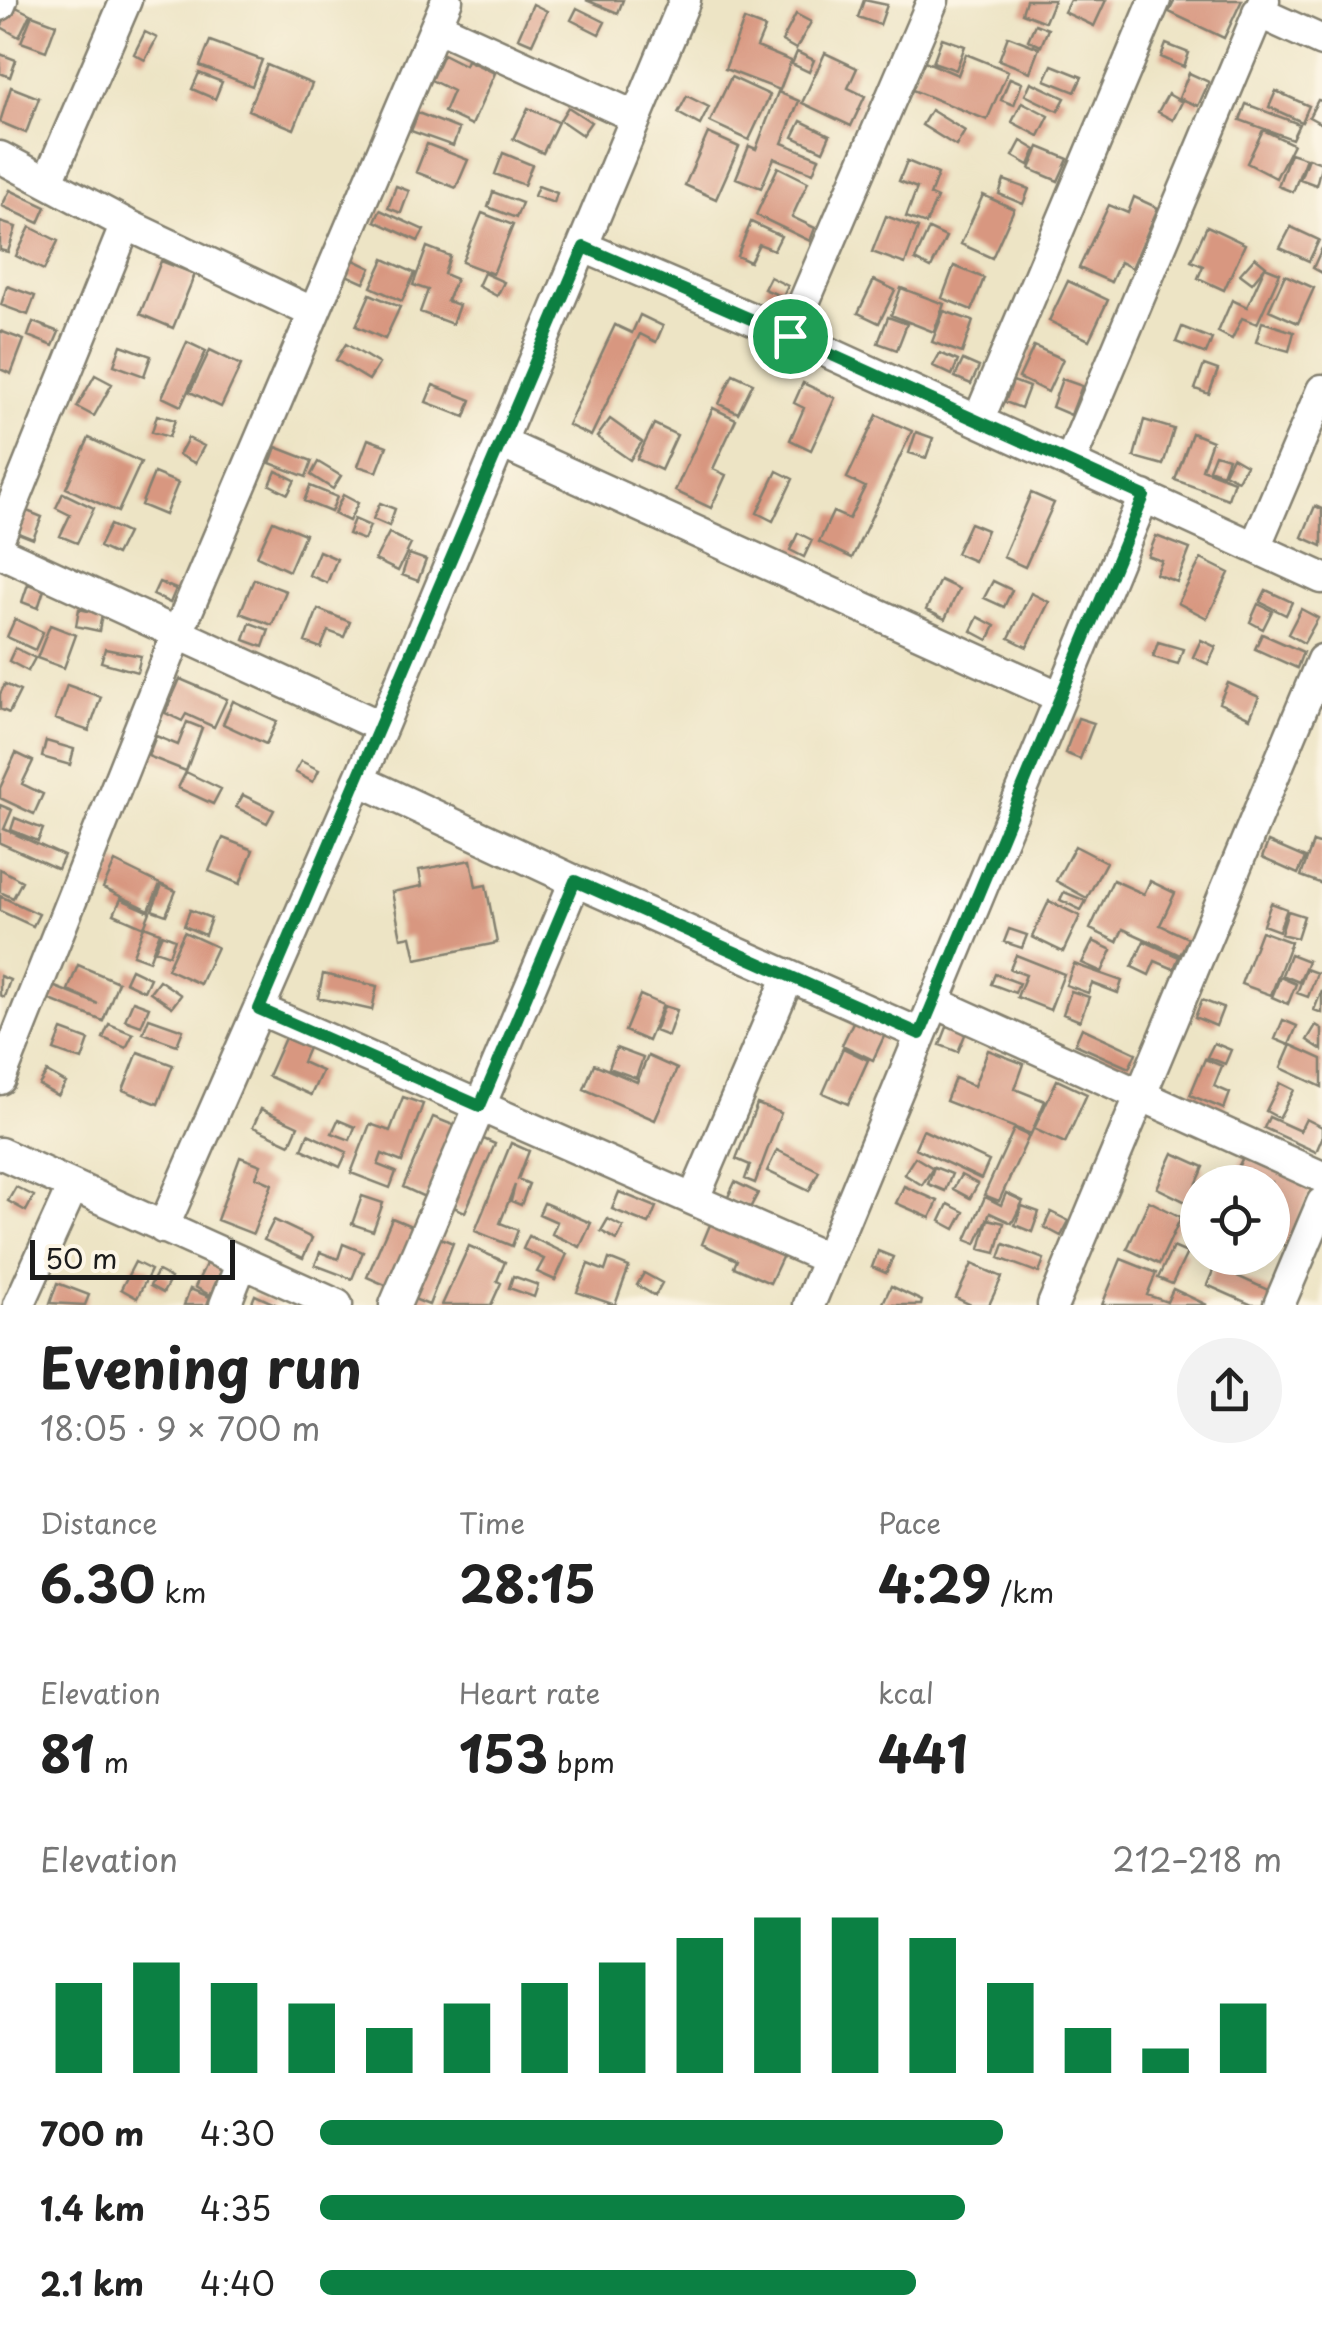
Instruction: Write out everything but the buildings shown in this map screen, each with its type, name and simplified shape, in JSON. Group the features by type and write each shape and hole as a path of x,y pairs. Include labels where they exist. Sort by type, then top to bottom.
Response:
{"street":[{"path":"48,181 126,0"},
{"path":"163,1228 382,727 685,0"},
{"path":"790,336 932,0"},
{"path":"978,421 1155,0"},
{"path":"1070,462 1261,6 1322,41"},
{"path":"0,1079 177,635 442,13 636,117"},
{"path":"0,157 126,224 314,312"},
{"path":"0,536 126,224"},
{"path":"584,247 790,336 1322,578"},
{"path":"1255,547 1322,390"},
{"path":"501,443 1060,697"},
{"path":"809,1305 1144,496"},
{"path":"0,552 382,727"},
{"path":"1052,1305 1322,660"},
{"path":"359,780 920,1034"},
{"path":"395,1305 575,881"},
{"path":"694,1198 789,976"},
{"path":"934,1002 1322,1177"},
{"path":"259,1009 828,1259"},
{"path":"0,1153 337,1305"},
{"path":"19,1305 72,1186"},
{"path":"1279,1305 1322,1203"},
{"path":"225,1305 242,1262"}],"route":[{"path":"584,247 790,336 1144,496 920,1034 575,881 480,1106 259,1009 584,247"}]}
